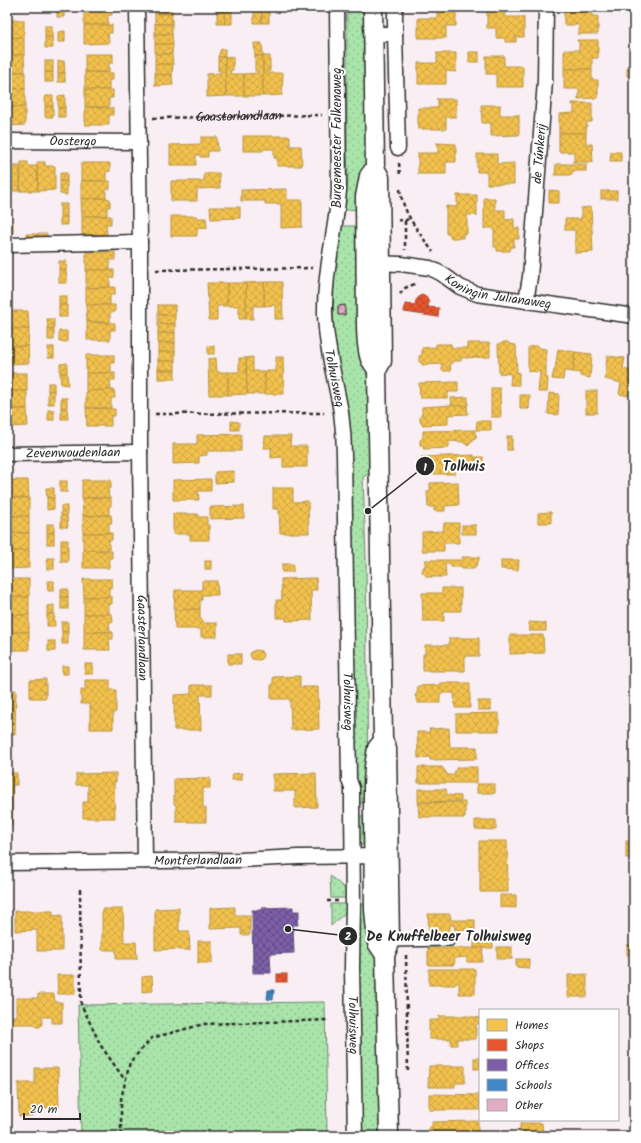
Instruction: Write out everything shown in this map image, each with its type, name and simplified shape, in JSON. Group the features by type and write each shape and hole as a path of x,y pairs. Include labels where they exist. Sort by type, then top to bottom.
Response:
{"street":[{"name":"Gaasterlandlaan","path":"137,7 145,861"},
{"name":"Burgemeester Falkenaweg","path":"328,268 338,208 339,184 337,7"},
{"path":"373,7 375,168 380,177 373,263 382,361 377,370 383,740 387,749 387,757 381,856 389,1136"},
{"path":"395,7 399,153"},
{"name":"de Túnkerij","path":"526,301 530,277 545,81 546,7"},
{"path":"373,34 395,34"},
{"name":"Oostergo","path":"7,141 139,142"},
{"path":"7,245 140,242"},
{"name":"Koningin Julianaweg","path":"373,263 401,264 430,268 438,271 460,287 484,295 634,316"},
{"name":"Tolhuisweg","path":"328,268 326,293 326,331 341,413 344,455 349,780 352,788 352,968 355,1136"},
{"name":"Zevenwoudenlaan","path":"7,454 140,452"},
{"name":"Montferlandlaan","path":"7,863 240,860 298,857 381,856"}],"lane":[{"path":"384,947 450,942"}],"path":[{"name":"Gaasterlandlaan","path":"139,119 338,114"},
{"path":"399,153 400,178"},
{"path":"400,186 402,200 407,214 435,254"},
{"path":"405,221 405,251"},
{"path":"139,269 328,268"},
{"path":"140,414 341,413"},
{"path":"80,889 82,1004 101,1046 126,1080"},
{"path":"121,1136 121,1100 130,1062 152,1038 204,1024 329,1020"}],"green space":[{"path":"347,7 364,7 366,165 361,209 345,210 348,180"},
{"path":"342,226 361,226 370,372 370,473 363,477 366,559 368,803 356,803 350,540 350,430 338,365 333,326 334,276"},
{"path":"359,816 368,816 366,841 363,845 359,845"},
{"path":"330,876 348,891 348,898 331,898"},
{"path":"331,904 348,904 348,910 331,926"},
{"path":"358,904 370,904 377,965 380,1136 362,1136"},
{"path":"325,1002 327,1136 7,1136 81,1134 78,1005"}],"building: Homes":[{"path":"112,7 112,15 108,15 108,25 84,25 84,8"},
{"path":"155,7 172,7 172,14 155,14"},
{"path":"219,7 224,7 225,24 217,24 217,10 220,10"},
{"path":"224,7 228,7 228,10 232,10 232,24 225,24"},
{"path":"257,7 262,7 262,23 254,23 254,9 257,10"},
{"path":"262,7 269,9 269,23 262,23"},
{"path":"487,7 506,7 505,17 524,17 524,37 516,37 516,42 505,42 505,38 496,38 496,28 487,28"},
{"path":"564,7 592,7 592,16 598,16 598,34 579,34 579,25 564,25"},
{"path":"57,8 64,8 64,17 57,17"},
{"path":"436,8 456,8 456,26 446,26 446,38 418,38 418,18 437,18"},
{"path":"155,14 172,14 172,24 155,24"},
{"path":"7,20 24,20 24,37 7,38"},
{"path":"155,24 172,24 172,34 155,34"},
{"path":"84,25 112,25 112,33 108,33 109,43 84,44"},
{"path":"45,26 52,26 52,37 45,37"},
{"path":"65,31 65,42 58,42 58,32"},
{"path":"155,34 172,34 173,44 155,44"},
{"path":"24,37 24,55 7,55 7,38"},
{"path":"45,37 52,37 53,48 45,48"},
{"path":"577,40 598,40 598,58 592,58 592,69 564,69 564,50 579,50 579,41"},
{"path":"254,43 262,43 263,56 255,56"},
{"path":"155,44 173,44 172,54 155,54"},
{"path":"221,49 225,49 225,57 218,57"},
{"path":"469,52 479,52 479,62 469,62"},
{"path":"436,53 456,53 456,72 446,71 446,84 418,84 418,63 437,63"},
{"path":"85,54 113,54 113,63 109,63 109,72 85,72"},
{"path":"155,54 172,54 173,64 155,64"},
{"path":"7,55 24,55 25,72 7,72"},
{"path":"233,56 233,70 230,71 231,74 244,74 244,96 226,96 225,57"},
{"path":"255,56 263,56 263,96 244,96 244,74 258,73 258,71 255,71"},
{"path":"263,56 270,56 270,71 267,71 268,73 283,73 282,95 263,96"},
{"path":"486,56 505,56 504,66 523,66 523,87 496,87 496,74 486,74"},
{"path":"218,57 225,57 226,96 207,97 207,74 221,73 221,71 218,71"},
{"path":"45,61 53,61 53,72 45,72"},
{"path":"58,61 64,61 65,73 58,73"},
{"path":"155,64 173,64 172,75 155,74"},
{"path":"627,68 634,68 634,76 627,76"},
{"path":"564,69 592,69 592,80 598,80 598,98 578,99 579,89 564,89"},
{"path":"7,72 25,72 25,89 7,89"},
{"path":"45,72 53,72 53,82 45,82"},
{"path":"85,72 113,73 113,80 109,80 109,90 85,90"},
{"path":"58,73 65,73 65,82 58,82"},
{"path":"155,74 172,75 173,85 155,86"},
{"path":"7,89 25,89 25,107 7,107"},
{"path":"85,90 113,90 113,98 109,98 109,107 85,107"},
{"path":"65,95 65,108 58,108 58,96"},
{"path":"45,96 53,96 53,106 45,107"},
{"path":"438,99 456,99 456,117 446,117 446,129 418,129 418,108 438,108"},
{"path":"572,103 592,103 592,122 587,122 586,133 559,133 559,114 574,113 574,104 572,105"},
{"path":"481,105 501,105 500,115 519,115 519,135 491,136 491,123 482,123"},
{"path":"53,106 53,117 45,117 45,107"},
{"path":"7,107 25,107 25,125 7,126"},
{"path":"85,107 113,108 113,115 109,115 109,125 85,125"},
{"path":"58,108 65,108 65,117 58,117"},
{"path":"559,133 586,133 586,144 592,144 593,162 572,162 574,161 574,152 559,152"},
{"path":"243,136 290,136 290,146 301,146 302,166 277,166 277,158 274,158 274,149 263,149 263,151 243,151"},
{"path":"630,136 634,136 634,148 630,147"},
{"path":"201,137 217,137 218,151 208,151 208,157 200,157 200,155 196,155 196,165 170,165 170,145 201,144"},
{"path":"436,143 456,144 456,162 446,162 446,174 418,174 418,153 438,153 438,144"},
{"path":"611,152 621,152 621,161 610,161"},
{"path":"477,154 497,154 497,164 514,163 514,184 487,184 487,172 477,172"},
{"path":"7,162 10,162 10,166 20,166 20,191 7,191"},
{"path":"21,162 28,162 28,166 37,166 38,191 20,191"},
{"path":"37,162 45,162 45,166 55,166 55,190 38,191"},
{"path":"81,163 110,163 110,171 106,172 106,181 81,181"},
{"path":"556,164 586,164 586,171 572,171 572,175 555,175"},
{"path":"60,173 67,173 67,181 60,181"},
{"path":"204,173 219,173 220,188 197,189 197,201 171,201 171,181 204,181"},
{"path":"60,181 67,181 67,195 60,194"},
{"path":"81,181 110,181 110,189 106,189 106,198 81,199"},
{"path":"287,189 287,200 302,200 302,227 281,228 281,204 265,204 265,201 241,201 241,190"},
{"path":"549,190 559,191 559,203 549,203"},
{"path":"601,191 617,191 617,199 601,199"},
{"path":"457,195 477,195 477,217 476,215 467,215 467,234 463,234 463,238 450,238 450,234 446,234 446,206 457,207"},
{"path":"484,198 495,198 495,210 505,210 505,220 514,219 514,228 519,228 519,239 514,239 514,247 511,247 510,251 497,251 497,247 494,247 494,228 484,229"},
{"path":"81,199 110,199 110,207 107,207 107,216 82,216"},
{"path":"60,204 67,204 67,217 60,217"},
{"path":"210,207 240,207 240,218 211,219"},
{"path":"591,207 593,252 575,253 575,230 565,230 565,219 581,219 581,208"},
{"path":"82,216 111,216 111,224 106,224 107,234 82,235"},
{"path":"171,216 197,216 197,218 206,218 207,228 197,228 197,236 171,236"},
{"path":"60,217 67,217 67,225 60,225"},
{"path":"7,223 13,223 13,233 7,233"},
{"path":"26,234 38,234 38,242 26,242"},
{"path":"38,234 47,234 48,241 38,242"},
{"path":"86,252 115,252 115,260 110,260 110,270 86,270"},
{"path":"59,261 67,261 66,270 59,270"},
{"path":"59,270 66,270 67,283 59,283"},
{"path":"86,270 114,270 114,277 110,278 110,287 86,288"},
{"path":"264,282 282,282 283,319 275,319 275,305 264,306"},
{"path":"264,282 264,306 253,306 253,319 246,319 246,283"},
{"path":"207,283 227,283 227,306 217,306 217,320 209,320"},
{"path":"227,283 246,283 246,319 239,319 239,306 227,306"},
{"path":"115,287 115,295 110,295 110,305 86,305 86,288"},
{"path":"59,296 67,296 67,305 59,305"},
{"path":"59,305 67,305 67,317 59,317"},
{"path":"86,305 115,305 115,312 110,312 110,322 87,322"},
{"path":"158,305 175,305 175,315 158,315"},
{"path":"7,311 28,311 29,329 7,329"},
{"path":"158,315 175,315 175,324 158,324"},
{"path":"47,319 54,319 54,328 48,329"},
{"path":"87,322 115,323 115,330 110,330 110,340 87,340"},
{"path":"158,324 175,324 175,333 158,333"},
{"path":"54,328 54,340 48,340 48,329"},
{"path":"7,329 29,329 28,346 7,346"},
{"path":"59,331 67,331 67,342 59,341"},
{"path":"158,333 175,333 175,343 158,343"},
{"path":"503,342 516,345 519,385 510,385 511,374 499,373 498,344"},
{"path":"158,343 175,343 175,352 158,352"},
{"path":"467,343 490,343 490,357 461,358 461,361 452,361 452,364 450,364 451,371 442,371 442,364 422,365 422,363 419,362 419,356 422,355 422,348 436,347 436,344 451,344 452,348 467,348"},
{"path":"7,346 28,346 29,363 7,364"},
{"path":"208,346 214,346 214,354 208,354"},
{"path":"538,346 546,349 546,378 548,378 547,392 538,392 540,372 528,371 528,348"},
{"path":"48,347 54,347 54,358 48,358"},
{"path":"558,349 575,352 573,372 564,371 563,380 552,379"},
{"path":"158,352 175,352 175,361 158,361"},
{"path":"575,352 592,354 590,378 580,376 580,373 573,372"},
{"path":"86,355 114,355 114,363 111,363 111,373 86,373"},
{"path":"607,356 625,358 623,369 632,371 628,396 619,394 621,383 605,379"},
{"path":"253,357 253,371 265,371 265,394 247,394 246,358"},
{"path":"276,357 283,357 284,394 265,394 265,371 276,371"},
{"path":"216,358 217,372 228,372 228,395 209,395 208,359"},
{"path":"239,358 246,358 247,394 228,395 228,372 239,372"},
{"path":"158,361 175,361 175,370 158,370"},
{"path":"67,363 67,373 60,373 60,364"},
{"path":"158,370 175,370 175,379 158,379"},
{"path":"7,373 27,373 27,391 7,391"},
{"path":"60,373 67,373 68,385 61,384"},
{"path":"86,373 115,373 115,380 110,380 111,390 86,391"},
{"path":"458,382 458,392 448,392 448,398 420,398 419,383"},
{"path":"48,383 54,383 54,391 48,391"},
{"path":"491,388 500,388 501,417 491,417"},
{"path":"114,390 115,398 111,398 111,408 86,408 86,391"},
{"path":"7,391 27,391 27,409 7,409"},
{"path":"48,391 54,391 54,404 48,404"},
{"path":"586,391 597,391 597,413 586,413"},
{"path":"549,393 559,394 558,415 548,414"},
{"path":"520,395 530,395 529,409 520,409"},
{"path":"468,397 467,406 452,406 451,398"},
{"path":"61,398 67,398 67,408 61,408"},
{"path":"452,405 467,406 468,414 448,415 448,424 422,425 420,417 422,414 422,407"},
{"path":"61,408 67,408 68,419 61,419"},
{"path":"86,408 115,409 115,416 111,416 111,426 87,426"},
{"path":"7,409 27,409 28,426 7,427"},
{"path":"48,410 54,410 54,420 48,420"},
{"path":"231,421 239,422 239,430 231,430"},
{"path":"477,421 491,421 491,430 476,430"},
{"path":"475,430 475,434 477,436 468,446 463,442 449,441 449,448 423,449 424,447 420,445 420,440 423,438 423,431"},
{"path":"241,434 241,451 207,451 207,455 199,456 199,463 173,464 173,444 197,444 197,435"},
{"path":"265,436 291,436 290,446 307,446 307,467 283,467 283,457 271,458 271,448 264,448"},
{"path":"507,436 512,436 512,450 507,450"},
{"path":"474,455 474,463 455,464 455,474 421,474 421,457"},
{"path":"475,457 483,457 483,464 475,464"},
{"path":"234,471 234,482 215,483 215,472"},
{"path":"211,479 211,491 198,491 199,500 173,500 173,480"},
{"path":"7,480 28,480 29,498 7,498"},
{"path":"82,480 111,480 111,488 108,488 109,498 82,498"},
{"path":"60,481 67,481 67,492 60,492"},
{"path":"458,482 459,505 445,506 445,511 434,511 434,507 428,507 427,491 430,491 430,483"},
{"path":"46,488 54,488 54,498 47,498"},
{"path":"273,488 293,488 293,502 308,501 309,533 280,533 279,509 273,509"},
{"path":"7,498 29,498 29,516 7,516"},
{"path":"47,498 54,498 54,509 47,510"},
{"path":"82,498 111,498 109,515 83,516"},
{"path":"61,506 67,506 67,516 61,516"},
{"path":"244,506 244,518 210,519 210,507"},
{"path":"551,512 551,523 538,523 538,513"},
{"path":"173,514 198,514 198,517 207,517 207,525 209,525 209,540 190,540 190,534 173,534"},
{"path":"111,515 112,523 109,523 109,533 83,533 83,516"},
{"path":"7,516 29,516 29,533 7,533"},
{"path":"61,516 67,516 68,527 61,527"},
{"path":"444,523 459,523 459,543 444,543 444,551 422,551 422,532 443,531"},
{"path":"47,524 54,524 54,533 47,533"},
{"path":"462,525 476,525 476,534 462,534"},
{"path":"7,533 29,533 29,551 7,551"},
{"path":"47,533 54,533 54,544 47,544"},
{"path":"83,533 112,533 112,540 109,540 109,550 83,550"},
{"path":"61,540 68,540 68,550 61,551"},
{"path":"68,550 68,562 61,562 61,551"},
{"path":"83,550 112,551 112,558 109,558 109,568 83,568"},
{"path":"7,551 29,551 29,568 7,569"},
{"path":"462,557 479,557 479,560 474,569 462,569 462,567 451,567 450,564 445,564 446,577 426,577 426,575 422,572 425,565 425,560 462,560"},
{"path":"47,558 54,558 54,569 47,569"},
{"path":"501,560 519,560 518,570 501,569"},
{"path":"205,561 211,561 211,569 205,569"},
{"path":"282,564 293,564 293,572 282,572"},
{"path":"316,578 317,590 311,590 312,620 286,621 286,618 276,618 276,600 282,600 281,579"},
{"path":"7,579 29,579 29,597 7,597"},
{"path":"83,579 112,579 112,587 109,588 109,597 84,597"},
{"path":"47,581 54,581 54,591 48,591"},
{"path":"202,581 217,581 218,595 202,595 202,600 200,600 200,609 174,610 175,590 202,590"},
{"path":"442,588 461,588 461,611 444,611 444,621 423,621 422,593 442,593"},
{"path":"61,589 68,589 68,597 61,597"},
{"path":"7,597 29,597 29,615 7,615"},
{"path":"61,597 68,597 68,609 61,609"},
{"path":"84,597 112,597 112,604 109,604 109,614 84,614"},
{"path":"54,605 54,614 47,614 47,606"},
{"path":"200,609 200,619 202,619 202,623 217,623 217,637 201,637 201,629 175,629 174,610"},
{"path":"47,614 54,614 55,626 47,626"},
{"path":"84,614 112,614 113,622 109,622 110,632 84,632"},
{"path":"7,615 29,615 29,632 7,632"},
{"path":"61,622 68,622 68,632 62,632"},
{"path":"529,622 546,623 546,631 529,631"},
{"path":"7,632 29,632 29,650 7,650"},
{"path":"62,632 68,632 68,644 62,644"},
{"path":"84,632 113,632 113,639 109,639 110,650 84,650"},
{"path":"510,635 543,635 544,653 510,654"},
{"path":"449,638 479,638 479,656 465,656 465,671 423,671 423,654 425,654 425,645 449,645"},
{"path":"48,641 55,641 55,651 48,651"},
{"path":"255,650 261,651 263,655 262,659 252,659 250,655 251,652"},
{"path":"228,654 241,654 241,664 228,664"},
{"path":"85,664 93,664 93,674 85,674"},
{"path":"629,665 634,665 634,692 629,692"},
{"path":"62,666 68,666 68,674 62,674"},
{"path":"300,676 300,687 318,687 319,729 291,730 290,699 271,699 271,685 273,685 273,677"},
{"path":"46,679 46,698 30,698 30,680"},
{"path":"85,680 110,680 110,690 116,690 116,712 113,713 113,729 90,729 90,704 81,704 81,690 85,690"},
{"path":"440,683 470,683 470,708 455,708 454,693 440,693 440,703 418,703 415,695 417,693 418,686 440,685"},
{"path":"191,685 212,685 212,695 200,695 201,730 174,730 174,695 191,694"},
{"path":"7,690 16,690 15,734 7,734"},
{"path":"478,701 491,701 491,710 478,710"},
{"path":"499,713 499,731 456,731 456,714"},
{"path":"449,728 450,747 477,747 477,759 430,760 430,757 418,758 417,732 430,732 429,729"},
{"path":"418,767 442,767 448,775 453,775 457,767 477,767 477,783 418,783"},
{"path":"7,773 17,773 17,785 12,785 12,826 7,826"},
{"path":"116,773 116,782 114,782 115,818 83,818 83,802 88,802 88,785 76,785 76,774"},
{"path":"242,773 242,780 232,780 232,774"},
{"path":"316,773 317,807 295,808 295,791 273,791 273,774"},
{"path":"210,778 210,788 203,788 203,808 206,808 206,822 176,822 174,779"},
{"path":"477,784 495,784 495,793 477,793"},
{"path":"418,789 446,789 447,795 461,796 461,801 418,802"},
{"path":"465,802 465,818 419,817 418,803"},
{"path":"475,820 496,820 496,830 475,829"},
{"path":"479,841 507,841 508,892 480,892"},
{"path":"626,841 634,841 634,858 626,858"},
{"path":"629,884 634,884 634,892 629,892"},
{"path":"500,895 516,895 516,908 500,907"},
{"path":"235,907 235,915 250,915 250,935 241,935 241,928 210,929 210,908"},
{"path":"179,908 179,931 189,931 190,950 155,950 155,909"},
{"path":"102,909 123,909 124,942 136,942 137,959 116,959 116,950 102,950"},
{"path":"15,911 53,911 53,916 62,915 62,951 37,951 37,930 15,931"},
{"path":"428,914 450,914 451,920 475,920 475,930 455,930 454,925 450,925 450,939 429,938"},
{"path":"474,937 493,937 493,948 474,948"},
{"path":"198,941 212,941 212,963 198,963"},
{"path":"627,945 634,945 634,955 627,955"},
{"path":"497,947 512,947 512,959 497,959"},
{"path":"428,948 483,948 482,962 467,962 467,957 455,958 454,965 428,965"},
{"path":"516,959 529,959 529,968 516,967"},
{"path":"429,969 475,969 475,994 459,994 459,983 455,983 455,985 429,985"},
{"path":"587,974 587,997 568,997 568,975"},
{"path":"57,975 75,975 75,994 58,994"},
{"path":"152,976 153,991 142,992 142,977"},
{"path":"38,994 54,994 55,1002 62,1002 62,1023 52,1023 52,1017 42,1017 42,1024 40,1027 37,1027 34,1024 13,1024 13,1016 16,1016 16,998 38,998"},
{"path":"439,1016 468,1016 479,1018 479,1024 476,1024 476,1039 457,1039 457,1045 451,1045 451,1039 429,1039 429,1020 439,1020"},
{"path":"474,1058 479,1058 479,1069 474,1069"},
{"path":"429,1066 465,1066 465,1083 455,1083 455,1087 428,1087"},
{"path":"35,1068 58,1068 59,1107 32,1108 32,1116 19,1116 18,1083 35,1083"},
{"path":"429,1094 479,1095 479,1110 429,1110"},
{"path":"478,1121 478,1136 464,1136 464,1134 461,1134 461,1136 432,1136 429,1134 429,1128 432,1126 432,1122"},
{"path":"520,1123 542,1123 543,1136 520,1136"}],"building: Shops":[{"path":"421,295 426,296 429,301 428,307 439,308 438,317 404,312 405,304 415,305 416,300"},
{"path":"277,974 287,974 287,982 277,982"},
{"path":"631,978 634,978 634,987 630,987"}],"building: Offices":[{"path":"293,907 293,911 299,911 299,919 297,919 298,925 293,925 294,953 270,954 271,973 253,973 252,910 262,910 262,908"}],"building: Schools":[{"path":"268,990 274,990 273,1000 267,999"}],"building: Other":[{"path":"345,305 345,315 338,315 338,306"}],"place":[{"name":"Tolhuis","path":"368,511"},
{"name":"De Knuffelbeer Tolhuisweg","path":"288,929"}]}
